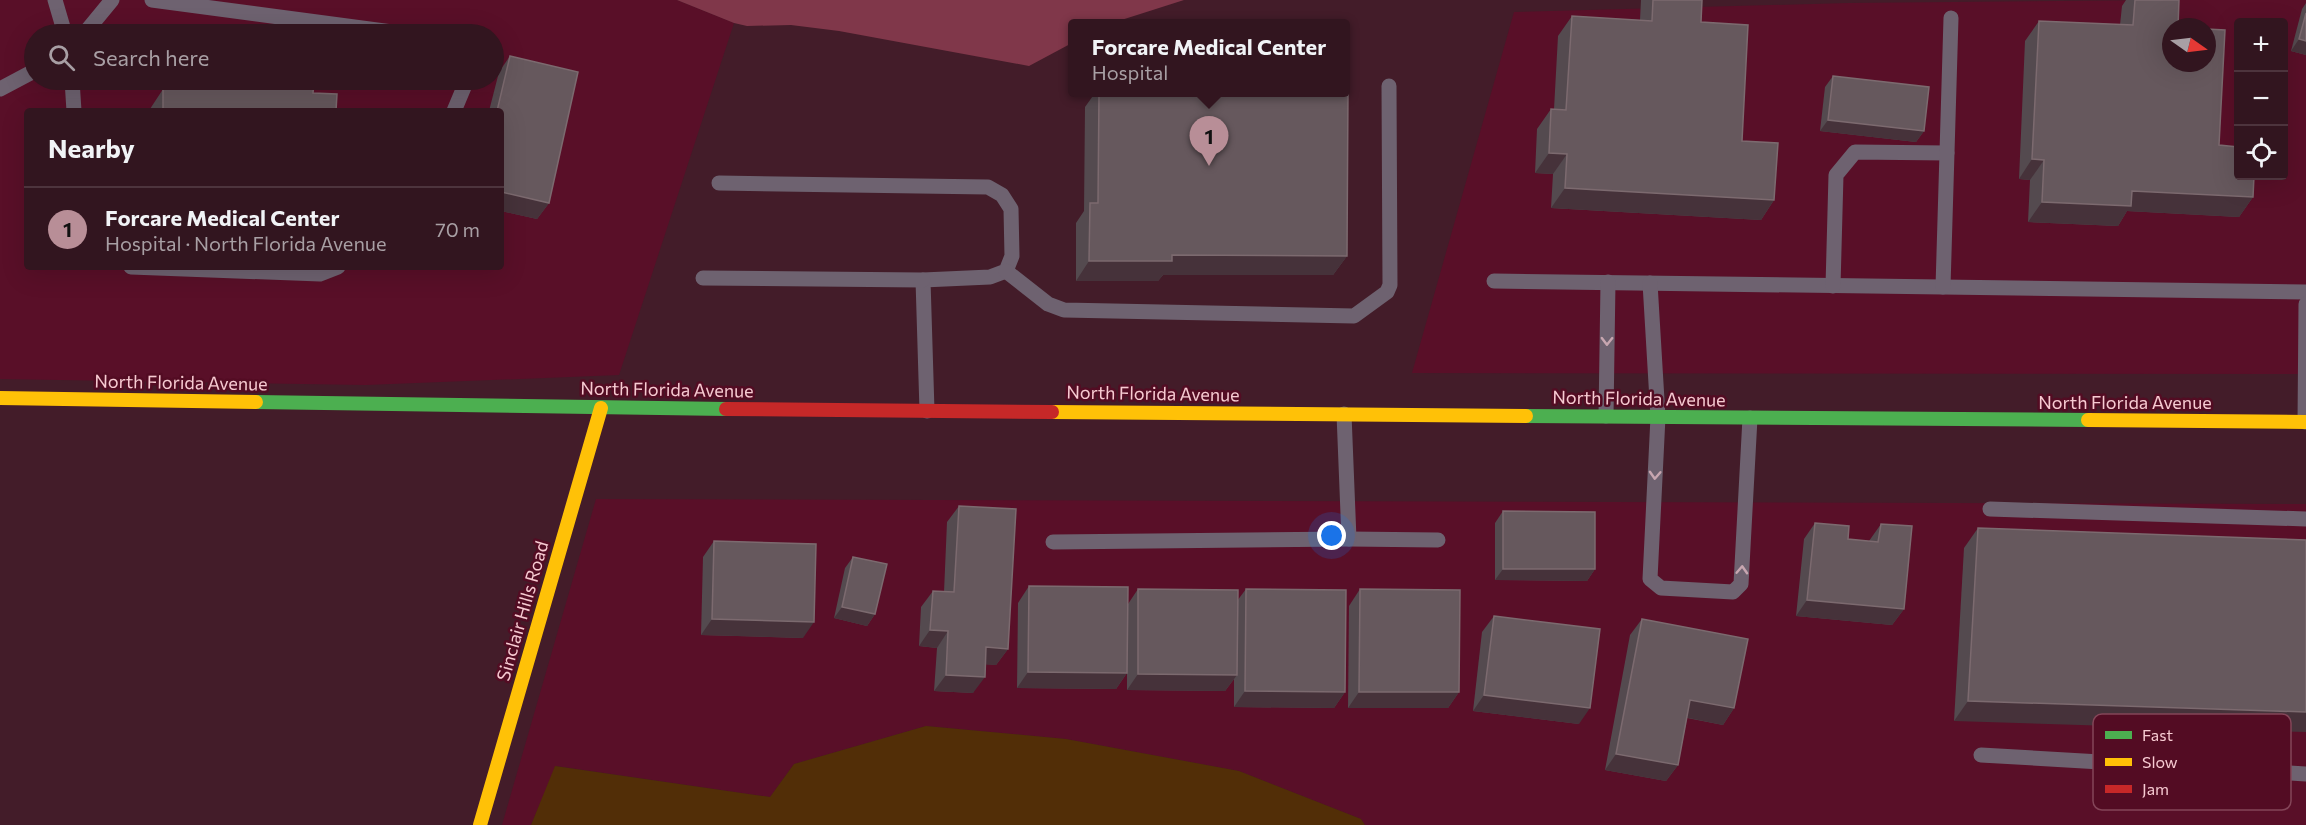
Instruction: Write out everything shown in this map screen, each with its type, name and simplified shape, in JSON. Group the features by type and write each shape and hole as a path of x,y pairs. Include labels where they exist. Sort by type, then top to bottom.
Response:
{"main road":[{"name":"North Florida Avenue","path":"0,398 601,408 2305,422"},
{"name":"Sinclair Hills Road","path":"480,825 601,408"}],"lane":[{"path":"55,0 62,24"},
{"path":"92,24 112,0"},
{"path":"152,0 332,24"},
{"path":"1943,287 1951,18"},
{"path":"0,89 24,76"},
{"path":"1006,271 1048,304 1064,310 1354,316 1387,292 1390,285 1389,86"},
{"path":"73,90 74,108"},
{"path":"455,108 463,90"},
{"path":"1833,286 1836,175 1856,152 1947,153"},
{"path":"703,278 923,280 990,277 1006,271 1012,256 1011,209 1002,195 988,187 719,183"},
{"path":"212,270 320,274 330,270"},
{"path":"923,280 927,411"},
{"path":"1494,281 2306,292"},
{"path":"1606,417 1608,282"},
{"path":"1650,283 1658,417 1650,579 1661,588 1733,592 1741,584 1750,418"},
{"path":"2305,422 2306,304"},
{"path":"1344,414 1348,539"},
{"path":"1990,509 2306,519"},
{"path":"1053,542 1438,540"},
{"path":"1980,755 2093,762"},
{"path":"2291,773 2306,774"}],"shaded area":[{"path":"0,0 677,0 734,23 619,375 366,385 0,379"},
{"path":"677,0 1184,0 1125,19 1068,19 1068,45 1029,66 839,31 791,25 747,26"},
{"path":"2306,0 2306,374 1412,373 1514,12 1849,3"},
{"path":"596,499 2306,504 2306,825 1365,825 1361,819 1239,771 1066,739 926,726 794,764 770,797 556,766 531,825 502,825"},
{"path":"926,726 1066,739 1239,771 1361,819 1365,825 531,825 555,766 770,797 794,764"}],"building":[{"path":"1653,0 1702,0 1701,22 1748,25 1742,141 1778,143 1774,200 1565,188 1567,154 1549,153 1551,109 1566,110 1572,16 1652,21"},
{"path":"2135,0 2179,0 2178,18 2162,18 2162,72 2216,72 2216,30 2225,30 2219,145 2234,147 2234,180 2254,180 2253,197 2132,191 2131,206 2042,202 2044,160 2032,159 2039,21 2133,25"},
{"path":"2306,13 2306,41 2299,39"},
{"path":"510,56 578,72 549,203 504,193 504,108 498,108 502,90 504,90"},
{"path":"1833,76 1929,87 1924,131 1828,120"},
{"path":"163,90 313,90 313,93 337,94 336,108 163,108"},
{"path":"1099,97 1348,97 1347,256 1172,255 1172,261 1089,261 1090,203 1098,203"},
{"path":"959,506 1016,509 1008,649 986,647 985,677 946,675 948,631 930,630 933,591 954,592"},
{"path":"1503,511 1595,512 1595,569 1503,569"},
{"path":"1815,523 1849,526 1848,539 1878,542 1881,524 1912,526 1904,609 1807,600"},
{"path":"1978,528 2306,540 2306,712 1968,701"},
{"path":"714,541 816,544 814,622 712,619"},
{"path":"853,557 887,564 875,614 842,607"},
{"path":"1029,586 1128,587 1127,673 1028,672"},
{"path":"1138,589 1238,590 1237,675 1138,674"},
{"path":"1246,589 1346,590 1345,692 1245,691"},
{"path":"1360,589 1460,590 1459,692 1359,692"},
{"path":"1494,616 1600,629 1590,708 1484,695"},
{"path":"1642,619 1748,639 1734,708 1690,700 1678,765 1616,754"}],"traffic: fast":[{"path":"256,402 726,409"},
{"path":"1526,416 2088,420"}],"traffic: slow":[{"path":"0,398 256,402"},
{"path":"480,825 601,408"},
{"path":"1052,412 1526,416"},
{"path":"2088,420 2306,422"}],"traffic: jam":[{"path":"726,409 1052,412"}],"place":[{"name":"Forcare Medical Center","path":"1209,166"}]}
